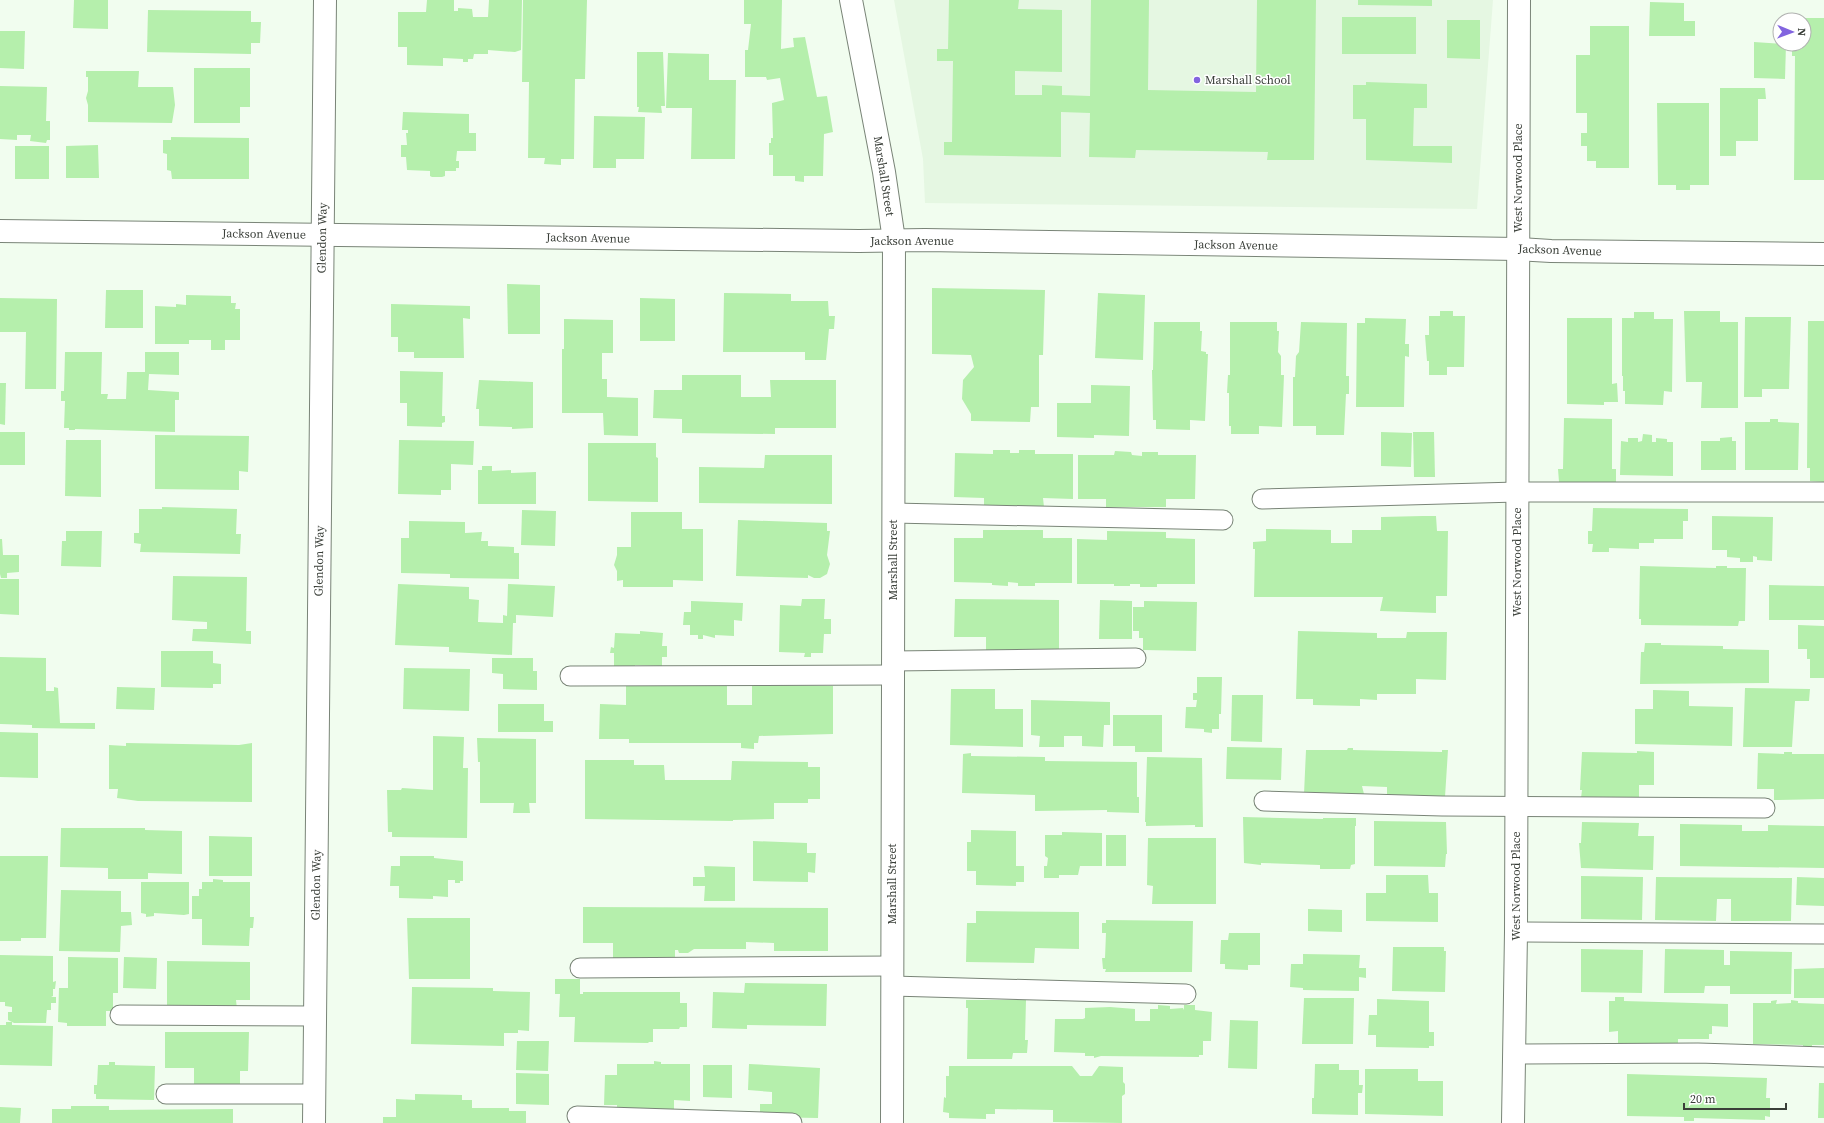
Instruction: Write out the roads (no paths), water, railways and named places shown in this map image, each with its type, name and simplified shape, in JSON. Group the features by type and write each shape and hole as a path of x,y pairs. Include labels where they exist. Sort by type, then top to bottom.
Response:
{"street":[{"name":"Glendon Way","path":"314,1123 324,0"},
{"name":"Marshall Street","path":"851,0 884,172 894,240 892,1123"},
{"name":"West Norwood Place","path":"1513,1123 1516,932 1519,0"},
{"name":"Jackson Avenue","path":"0,232 894,240 1518,249 1551,252 1824,254"}],"lane":[{"path":"1262,499 1517,492 1824,492"},
{"path":"893,513 1223,520"},
{"path":"570,676 893,668 1136,658"},
{"path":"1264,801 1442,806 1765,808"},
{"path":"1516,932 1824,934"},
{"path":"580,968 892,976 1186,994"},
{"path":"120,1014 315,1016"},
{"path":"1514,1054 1698,1053 1824,1057"},
{"path":"166,1094 314,1094"},
{"path":"577,1116 792,1123"}],"place":[{"name":"Marshall School","path":"1197,80"}]}
